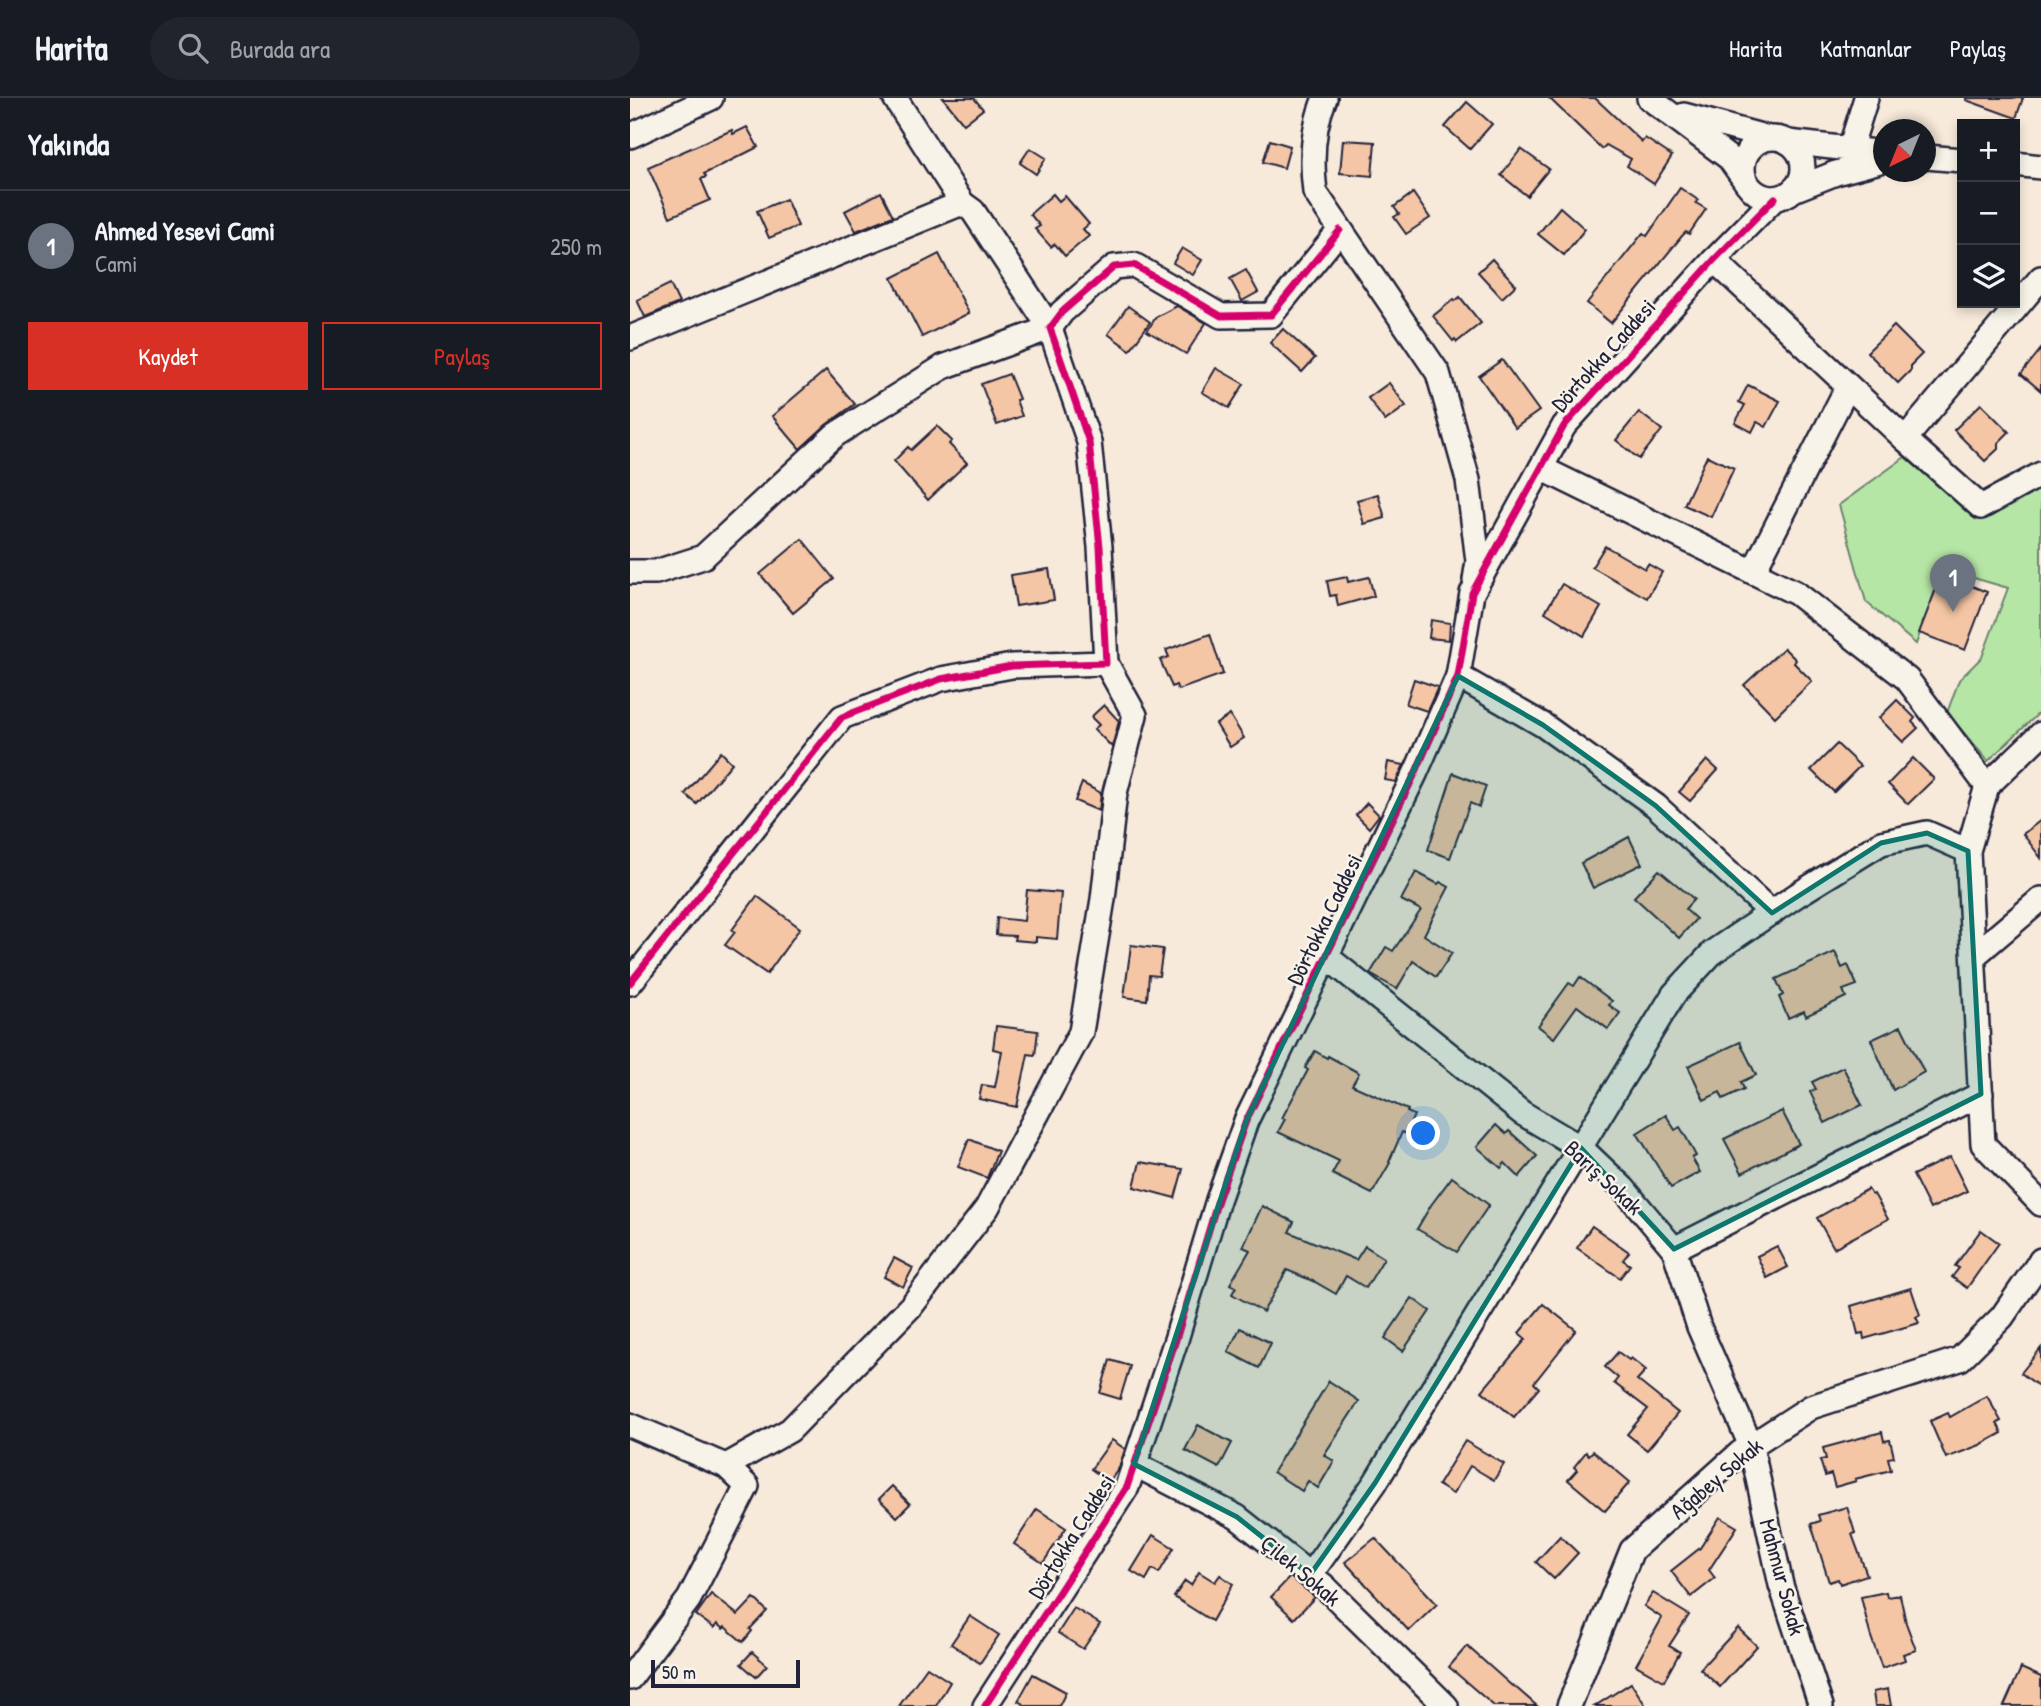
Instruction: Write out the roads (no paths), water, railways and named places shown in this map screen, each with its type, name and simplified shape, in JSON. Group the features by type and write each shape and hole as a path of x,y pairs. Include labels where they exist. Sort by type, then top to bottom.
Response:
{"street":[{"path":"630,136 711,98"},
{"path":"726,1466 790,1430 912,1305 988,1208 1081,1031 1103,899 1115,793 1135,715 1106,663 1100,547 1089,442 1050,328 973,211 962,203 895,98"},
{"path":"1325,98 1320,110 1311,160 1315,192 1438,373 1468,480 1478,561 1472,593"},
{"path":"1649,98 1692,118 1778,140 1873,151"},
{"path":"1649,98 1729,158 1758,194 1784,194 1836,173 1873,163"},
{"path":"1850,149 1866,98"},
{"path":"1746,182 1743,171 1746,154 1753,145 1778,140 1796,149 1802,162 1801,177 1784,194"},
{"path":"1936,157 1957,159"},
{"path":"2020,165 2041,167"},
{"name":"Dörtokka Caddesi","path":"1714,260 1738,220 1745,198 1746,182"},
{"name":"Dörtokka Caddesi","path":"985,1706 1127,1488 1176,1340 1218,1200 1246,1121 1416,772 1458,676 1472,593 1564,426 1714,260 1784,194"},
{"path":"630,338 962,203"},
{"path":"630,572 656,572 703,557 835,435 943,367 1050,328 1062,312 1114,267 1134,265 1221,316 1271,315 1340,230"},
{"path":"1714,260 1981,507 2041,474"},
{"path":"1905,439 2041,278"},
{"path":"1753,572 1848,386"},
{"path":"1541,468 1796,593 1907,679 1987,786"},
{"path":"630,983 842,717 941,679 1013,666 1106,663"},
{"path":"1458,676 1544,725 1656,806 1772,913"},
{"path":"2041,734 1987,786 1968,851 1983,1144 2041,1204"},
{"path":"1310,1575 1375,1483 1674,994 1713,952 1881,843 1927,833 1968,851"},
{"path":"1975,955 2041,899"},
{"name":"Barış Sokak","path":"1327,957 1522,1113 1581,1148 1623,1188 1674,1249 1699,1327 1751,1446"},
{"path":"1674,1249 1981,1094"},
{"name":"Ağabey Sokak","path":"1570,1706 1632,1550 1740,1453 1811,1407 1960,1359 2002,1317 2041,1260"},
{"path":"630,1424 726,1466 747,1486 689,1600 630,1678"},
{"name":"Mahmur Sokak","path":"1751,1446 1781,1585 1821,1706"},
{"name":"Çilek Sokak","path":"1134,1464 1237,1517 1324,1586 1446,1706"}],"place":[{"name":"Ahmed Yesevi Cami","path":"1953,612"}]}
